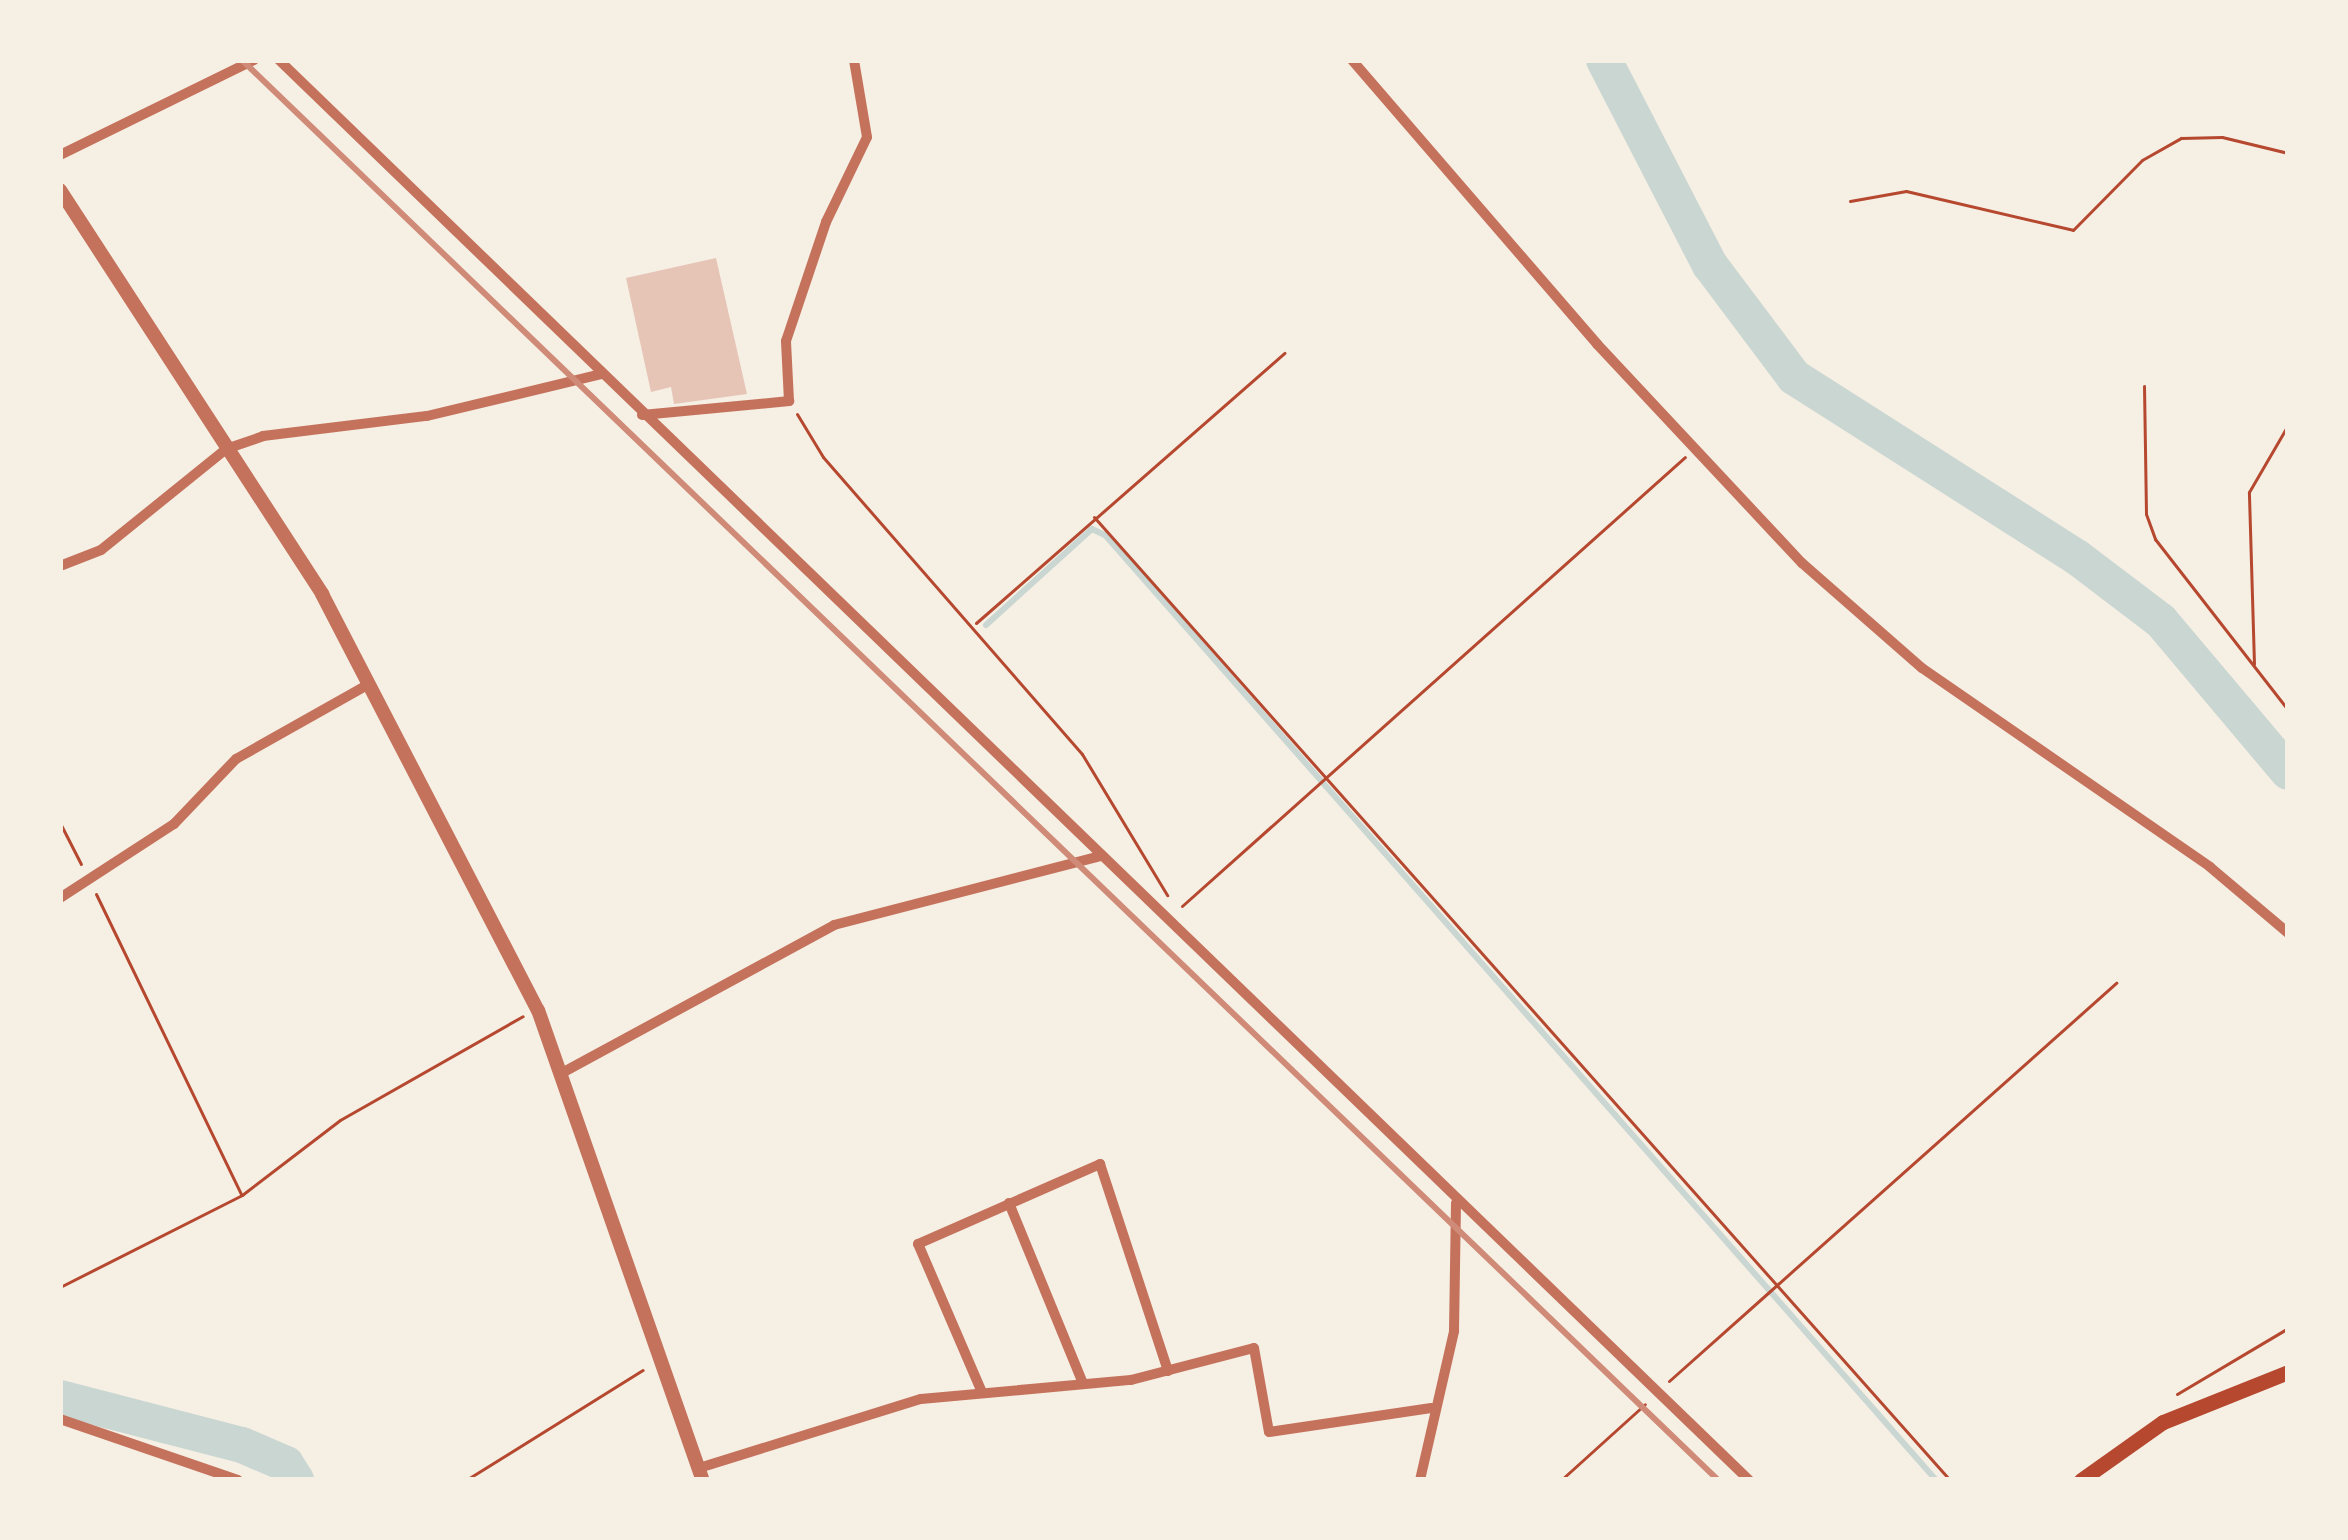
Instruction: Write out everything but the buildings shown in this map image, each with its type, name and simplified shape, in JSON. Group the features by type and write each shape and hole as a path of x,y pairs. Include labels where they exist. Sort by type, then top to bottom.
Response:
{"main road":[{"path":"2081,1480 2163,1422 2288,1372"}],"street":[{"path":"60,154 254,60"},
{"path":"278,60 1456,1203 1749,1480"},
{"path":"642,415 789,401 786,340 826,222 867,137 854,60"},
{"path":"1352,60 1802,563 1922,668 2210,868 2288,932"},
{"path":"60,190 322,594 538,1010 701,1474 921,1399 1168,1371 1254,1348 1269,1432 1431,1408"},
{"path":"60,566 101,550 226,449 350,421 427,416 602,374"},
{"path":"60,898 174,824 236,759 369,684"},
{"path":"560,1074 834,925 1101,856"},
{"path":"981,1390 918,1244 1100,1164 1168,1371"},
{"path":"1420,1480 1431,1408 1454,1331 1456,1203"},
{"path":"1009,1204 1083,1383"},
{"path":"60,1419 238,1480"}],"path":[{"path":"1850,201 1906,190 2073,230 2142,160 2181,138 2222,137 2287,156"},
{"path":"975,624 1284,353"},
{"path":"2144,386 2146,514 2155,539 2288,710"},
{"path":"789,401 823,457 975,624 1082,754 1170,900 1167,919"},
{"path":"2254,666 2248,492 2288,425"},
{"path":"1167,919 1696,447"},
{"path":"1094,517 1950,1480"},
{"path":"60,823 242,1195"},
{"path":"1561,1480 2116,983"},
{"path":"60,1287 242,1195 340,1120 538,1010"},
{"path":"2163,1422 2179,1390 2288,1328"},
{"path":"466,1480 663,1358"}],"waterway":[{"path":"1604,60 1710,265 1794,377 2078,558 2161,621 2288,772"},
{"path":"986,625 1092,529 1105,535 1936,1480"},
{"path":"60,1398 242,1445 286,1464 296,1480"}],"railway":[{"path":"242,60 1718,1480"}]}
